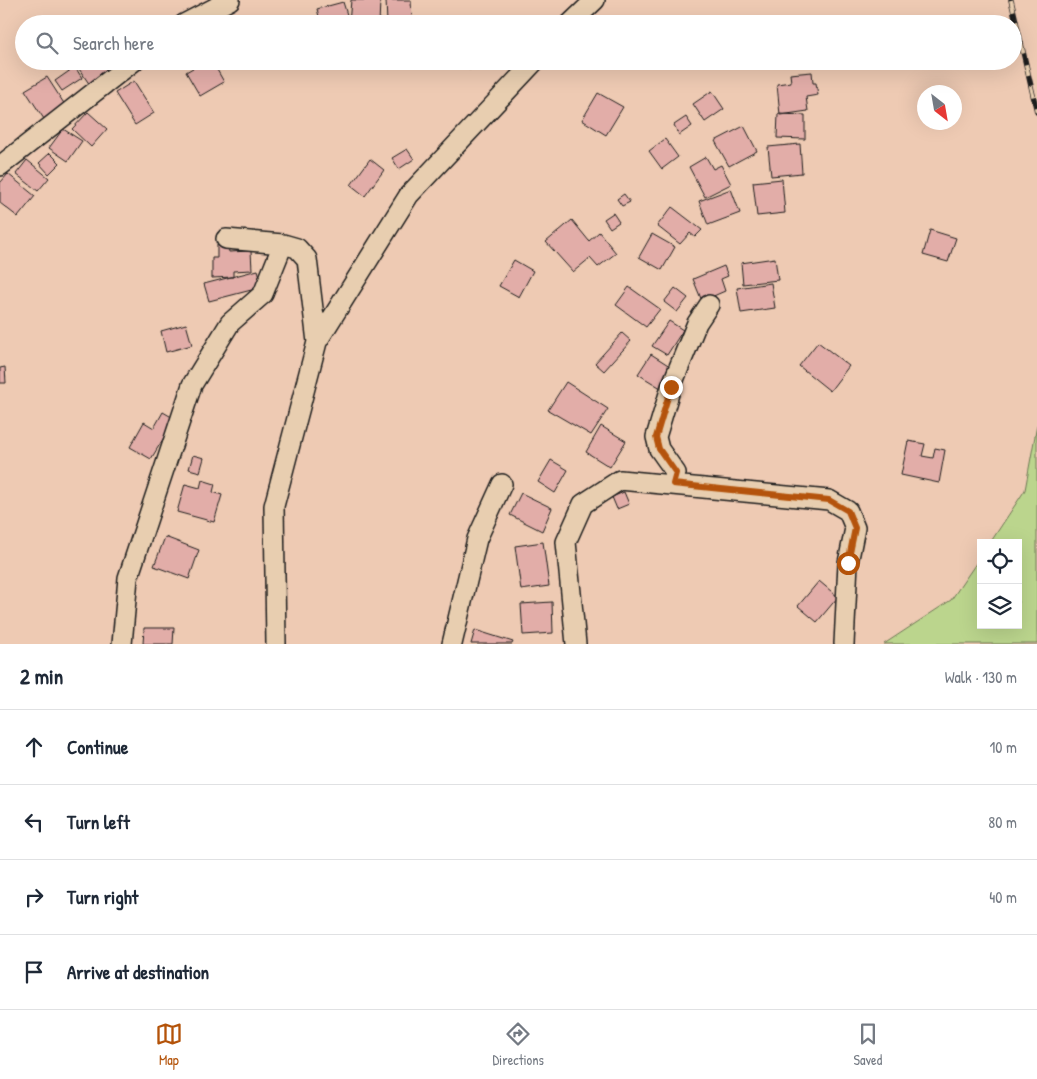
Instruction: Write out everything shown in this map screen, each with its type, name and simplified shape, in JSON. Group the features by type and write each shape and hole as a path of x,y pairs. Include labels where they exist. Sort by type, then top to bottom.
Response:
{"street":[{"path":"201,15 230,0"},
{"path":"579,15 595,0"},
{"path":"0,166 123,70"},
{"path":"280,643 274,506 317,342 409,195 527,70"},
{"path":"226,239 282,244 298,248 307,259 317,342"},
{"path":"122,644 128,578 192,385 230,324 263,294 282,244"},
{"path":"673,484 676,473 659,449 656,437 697,323 709,305"},
{"path":"576,644 566,542 583,504 620,480 829,500 848,511 855,528 848,563 844,644"},
{"path":"452,644 478,539 502,484"}],"green space":[{"path":"1037,425 1037,644 884,644 951,600 977,562 977,629 1022,629 1022,539 993,539 1025,490"}],"building":[{"path":"351,0 380,0 379,15 350,15"},
{"path":"386,0 411,0 412,15 387,15"},
{"path":"343,2 347,15 319,15 317,9"},
{"path":"71,70 77,70 82,78 62,91 55,81"},
{"path":"80,70 112,70 90,85"},
{"path":"189,70 217,70 224,82 200,96 186,72"},
{"path":"812,72 813,83 816,83 818,95 806,97 808,111 780,115 777,84 791,82 790,74"},
{"path":"47,77 65,105 44,119 25,90"},
{"path":"134,81 154,113 135,125 115,93"},
{"path":"712,91 724,109 705,122 693,104"},
{"path":"598,93 623,107 606,135 582,120"},
{"path":"88,112 107,129 91,147 72,129"},
{"path":"778,114 805,115 805,139 777,138"},
{"path":"686,117 692,126 679,135 674,125"},
{"path":"744,126 757,151 729,166 715,141"},
{"path":"63,129 82,141 68,161 49,148"},
{"path":"665,139 678,157 662,169 649,151"},
{"path":"800,144 802,173 771,176 768,147"},
{"path":"407,149 414,159 399,169 392,158"},
{"path":"50,153 60,163 49,174 39,163"},
{"path":"706,157 713,169 721,165 731,184 705,197 689,167"},
{"path":"370,159 384,170 365,196 351,185"},
{"path":"27,160 49,178 38,191 16,174"},
{"path":"8,174 35,196 18,217 0,203 0,183"},
{"path":"782,179 785,213 757,216 753,182"},
{"path":"731,189 740,213 708,225 699,201"},
{"path":"624,194 630,202 622,206 617,199"},
{"path":"672,207 702,230 695,237 690,233 680,244 657,226"},
{"path":"613,213 619,222 610,228 604,219"},
{"path":"572,220 589,241 599,232 616,253 598,267 590,258 573,272 546,242"},
{"path":"930,230 956,238 948,262 923,255"},
{"path":"652,234 675,247 662,270 639,257"},
{"path":"217,245 228,245 229,252 251,251 252,270 233,271 233,277 212,278 212,258 217,258"},
{"path":"775,258 778,280 743,284 741,263"},
{"path":"514,260 533,271 519,297 499,286"},
{"path":"724,266 728,276 721,279 725,291 702,301 693,279"},
{"path":"258,270 263,287 209,301 204,284"},
{"path":"771,283 775,308 741,313 737,288"},
{"path":"629,287 660,309 646,327 616,305"},
{"path":"675,288 688,298 677,312 664,302"},
{"path":"669,321 683,330 667,355 652,346"},
{"path":"186,324 192,345 166,352 161,331"},
{"path":"622,333 631,341 604,371 595,363"},
{"path":"818,342 849,366 830,391 799,366"},
{"path":"651,354 676,370 664,390 638,374"},
{"path":"5,367 6,383 0,383 0,368"},
{"path":"566,382 608,409 591,435 548,410"},
{"path":"163,412 175,419 151,459 130,447 144,422 154,428"},
{"path":"601,426 626,441 610,467 586,452"},
{"path":"908,441 925,444 922,456 933,458 935,448 945,450 939,483 901,475"},
{"path":"193,455 204,458 200,472 189,469"},
{"path":"551,460 568,470 555,493 538,482"},
{"path":"202,480 215,484 213,492 222,495 214,522 177,512 185,484 200,488"},
{"path":"624,492 629,504 617,509 612,497"},
{"path":"521,493 552,508 542,531 510,515"},
{"path":"165,537 199,550 189,579 154,566"},
{"path":"543,542 549,586 521,590 515,546"},
{"path":"819,581 838,597 817,622 798,606"},
{"path":"552,602 553,633 523,635 521,604"},
{"path":"144,628 174,628 173,644 143,644"},
{"path":"475,630 513,642 512,644 471,644"}],"railway":[{"path":"1011,0 1014,15"},
{"path":"1022,47 1037,112"}],"route":[{"path":"671,387 656,437 659,449 676,473 673,484 829,500 848,511 855,528 848,563"}]}
